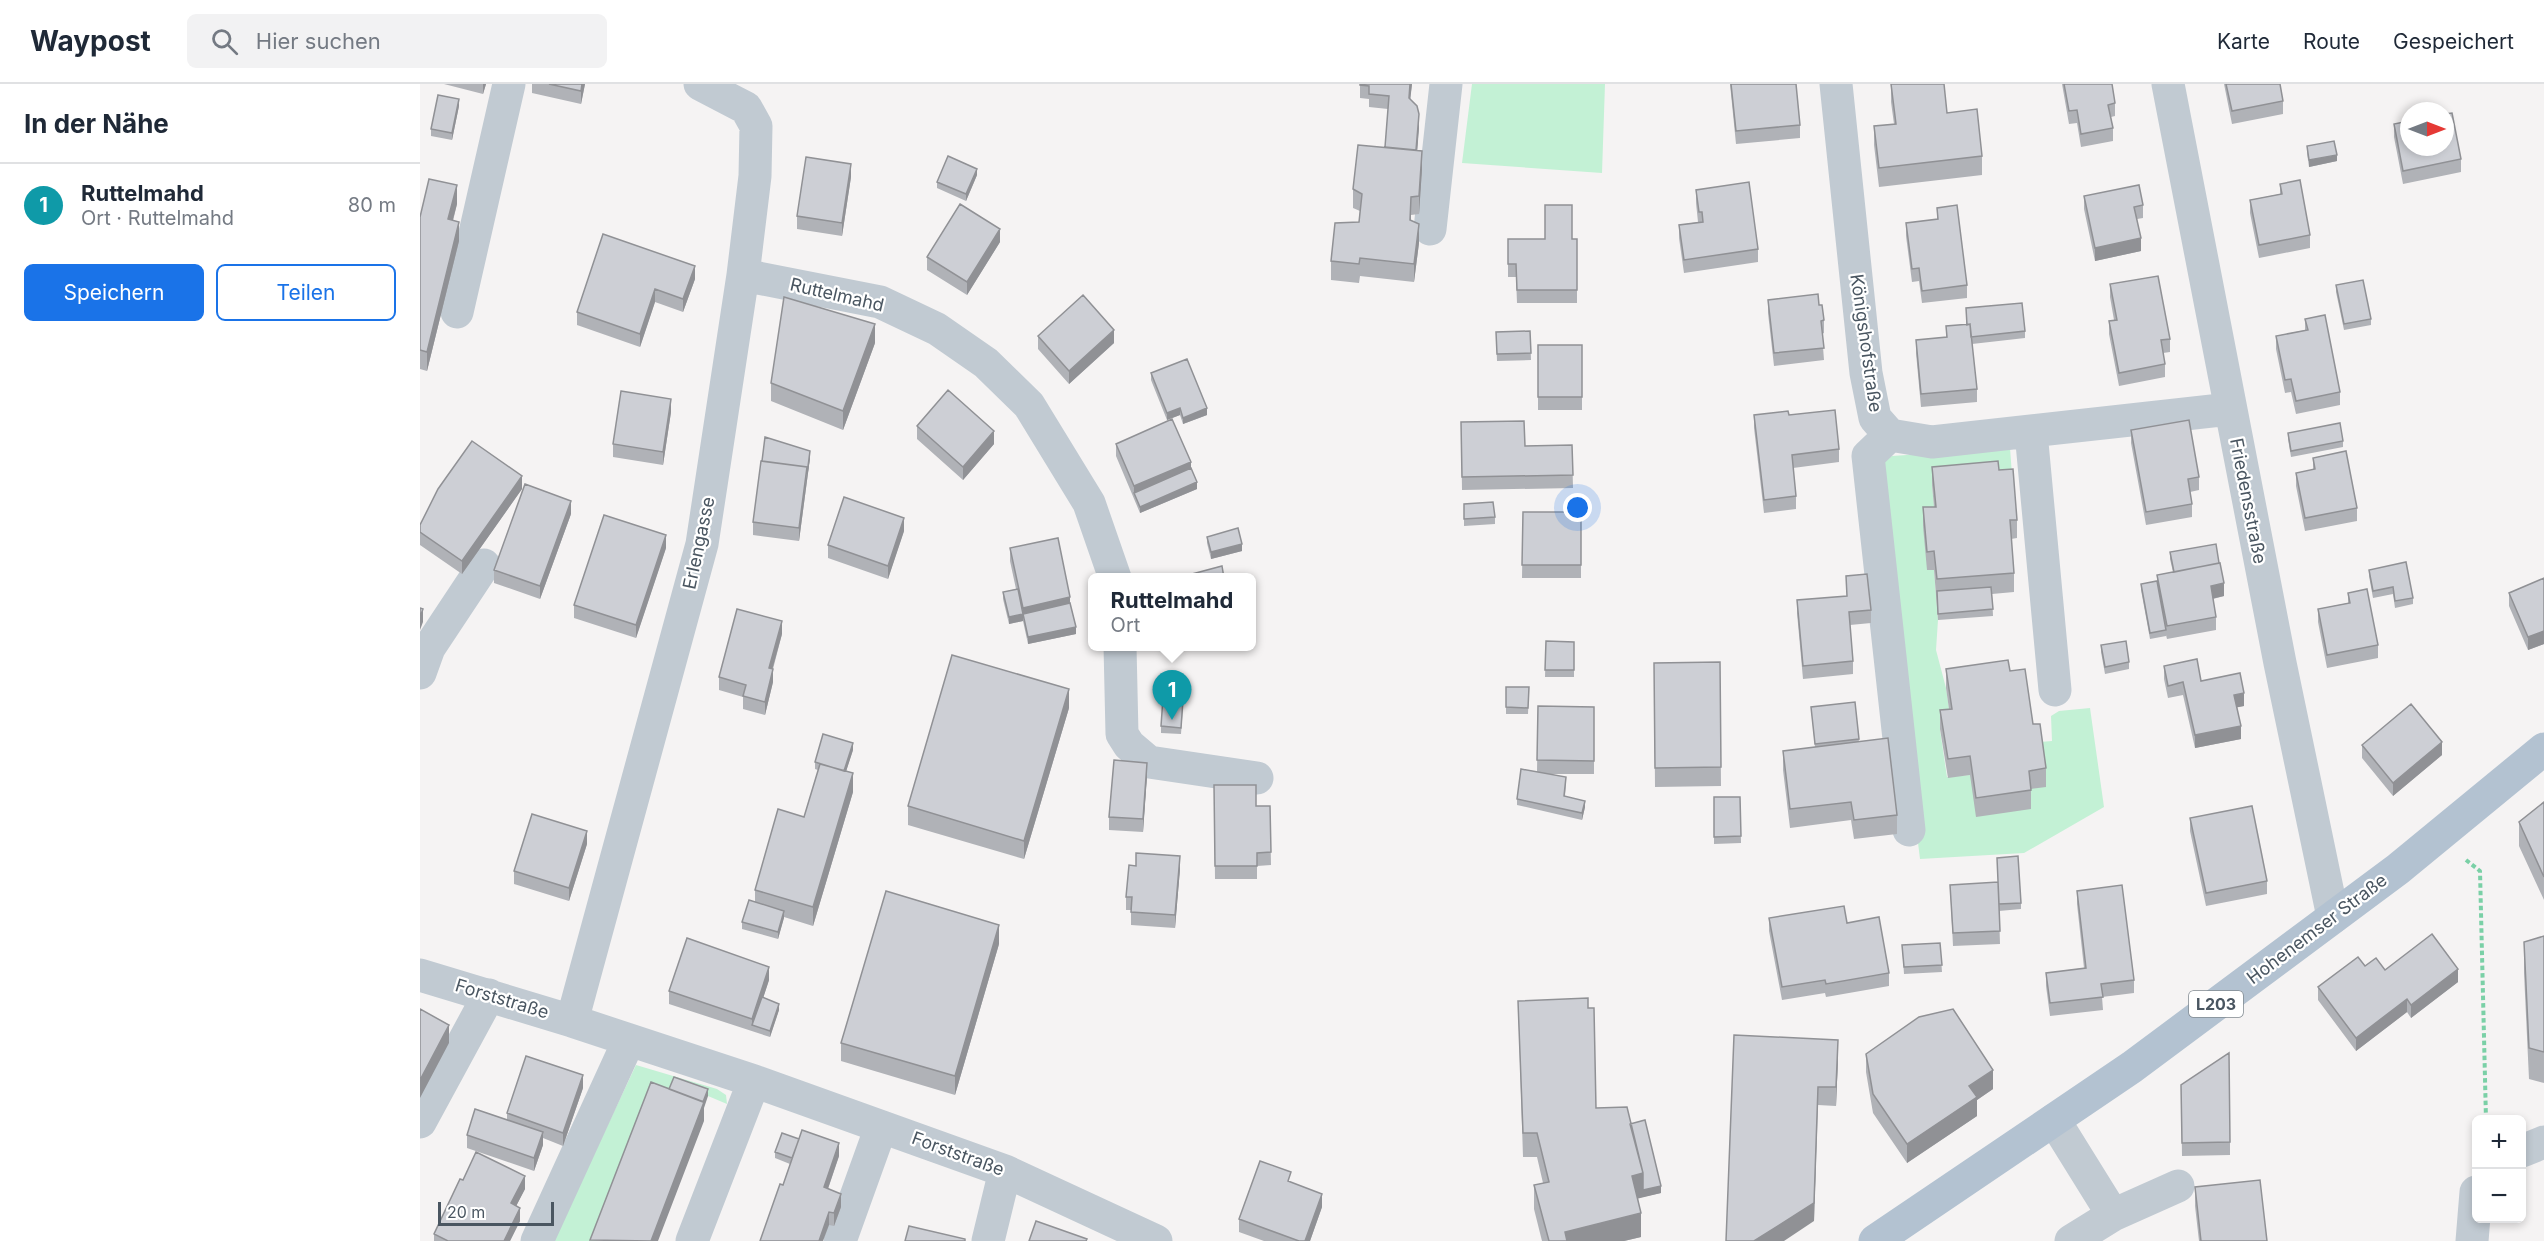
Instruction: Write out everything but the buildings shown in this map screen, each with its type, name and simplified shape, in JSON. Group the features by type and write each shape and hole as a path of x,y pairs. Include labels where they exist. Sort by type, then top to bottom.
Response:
{"main road":[{"name":"Hohenemser Straße","path":"1875,1241 2132,1067 2444,832 2544,749"}],"street":[{"path":"457,312 509,84"},
{"name":"Erlengasse","path":"573,1021 702,544 743,275 755,176 756,126 746,108 700,84"},
{"path":"1430,229 1446,84"},
{"name":"Königshofstraße","path":"1836,84 1866,373 1875,418 1890,435 1932,442 2230,409"},
{"name":"Friedensstraße","path":"2168,84 2230,409 2333,917"},
{"name":"Ruttelmahd","path":"743,275 880,302 937,329 986,363 1029,405 1089,502 1113,573"},
{"path":"2031,432 2055,690"},
{"path":"1890,435 1868,456 1909,830"},
{"path":"420,673 429,648 484,565"},
{"path":"1120,651 1122,734 1129,745 1149,762 1257,778"},
{"name":"Forststraße","path":"420,975 573,1021 754,1081 1005,1171 1155,1241"},
{"path":"420,1122 489,995"},
{"path":"537,1241 629,1040"},
{"path":"692,1241 754,1081"},
{"path":"2054,1120 2113,1215"},
{"path":"840,1241 880,1127"},
{"path":"2526,1149 2544,1142"},
{"path":"988,1241 1005,1171"},
{"path":"2071,1241 2113,1215 2178,1186"},
{"path":"2472,1241 2473,1223"}],"path":[{"path":"2444,832 2465,858 2480,871 2486,1115"}],"green space":[{"path":"1472,84 1605,84 1602,173 1462,163"},
{"path":"2010,448 2013,488 1932,486 1936,525 1927,570 1934,570 1938,620 1936,650 1946,688 1952,728 1940,730 1947,777 1970,775 2029,790 2040,742 2052,741 2051,716 2059,711 2090,708 2104,807 2024,853 1920,859 1895,655 1882,460 1892,456"},
{"path":"636,1065 717,1089 726,1095 727,1104 708,1096 597,1241 553,1241"}],"place":[{"name":"Ruttelmahd","path":"1172,720"}]}
